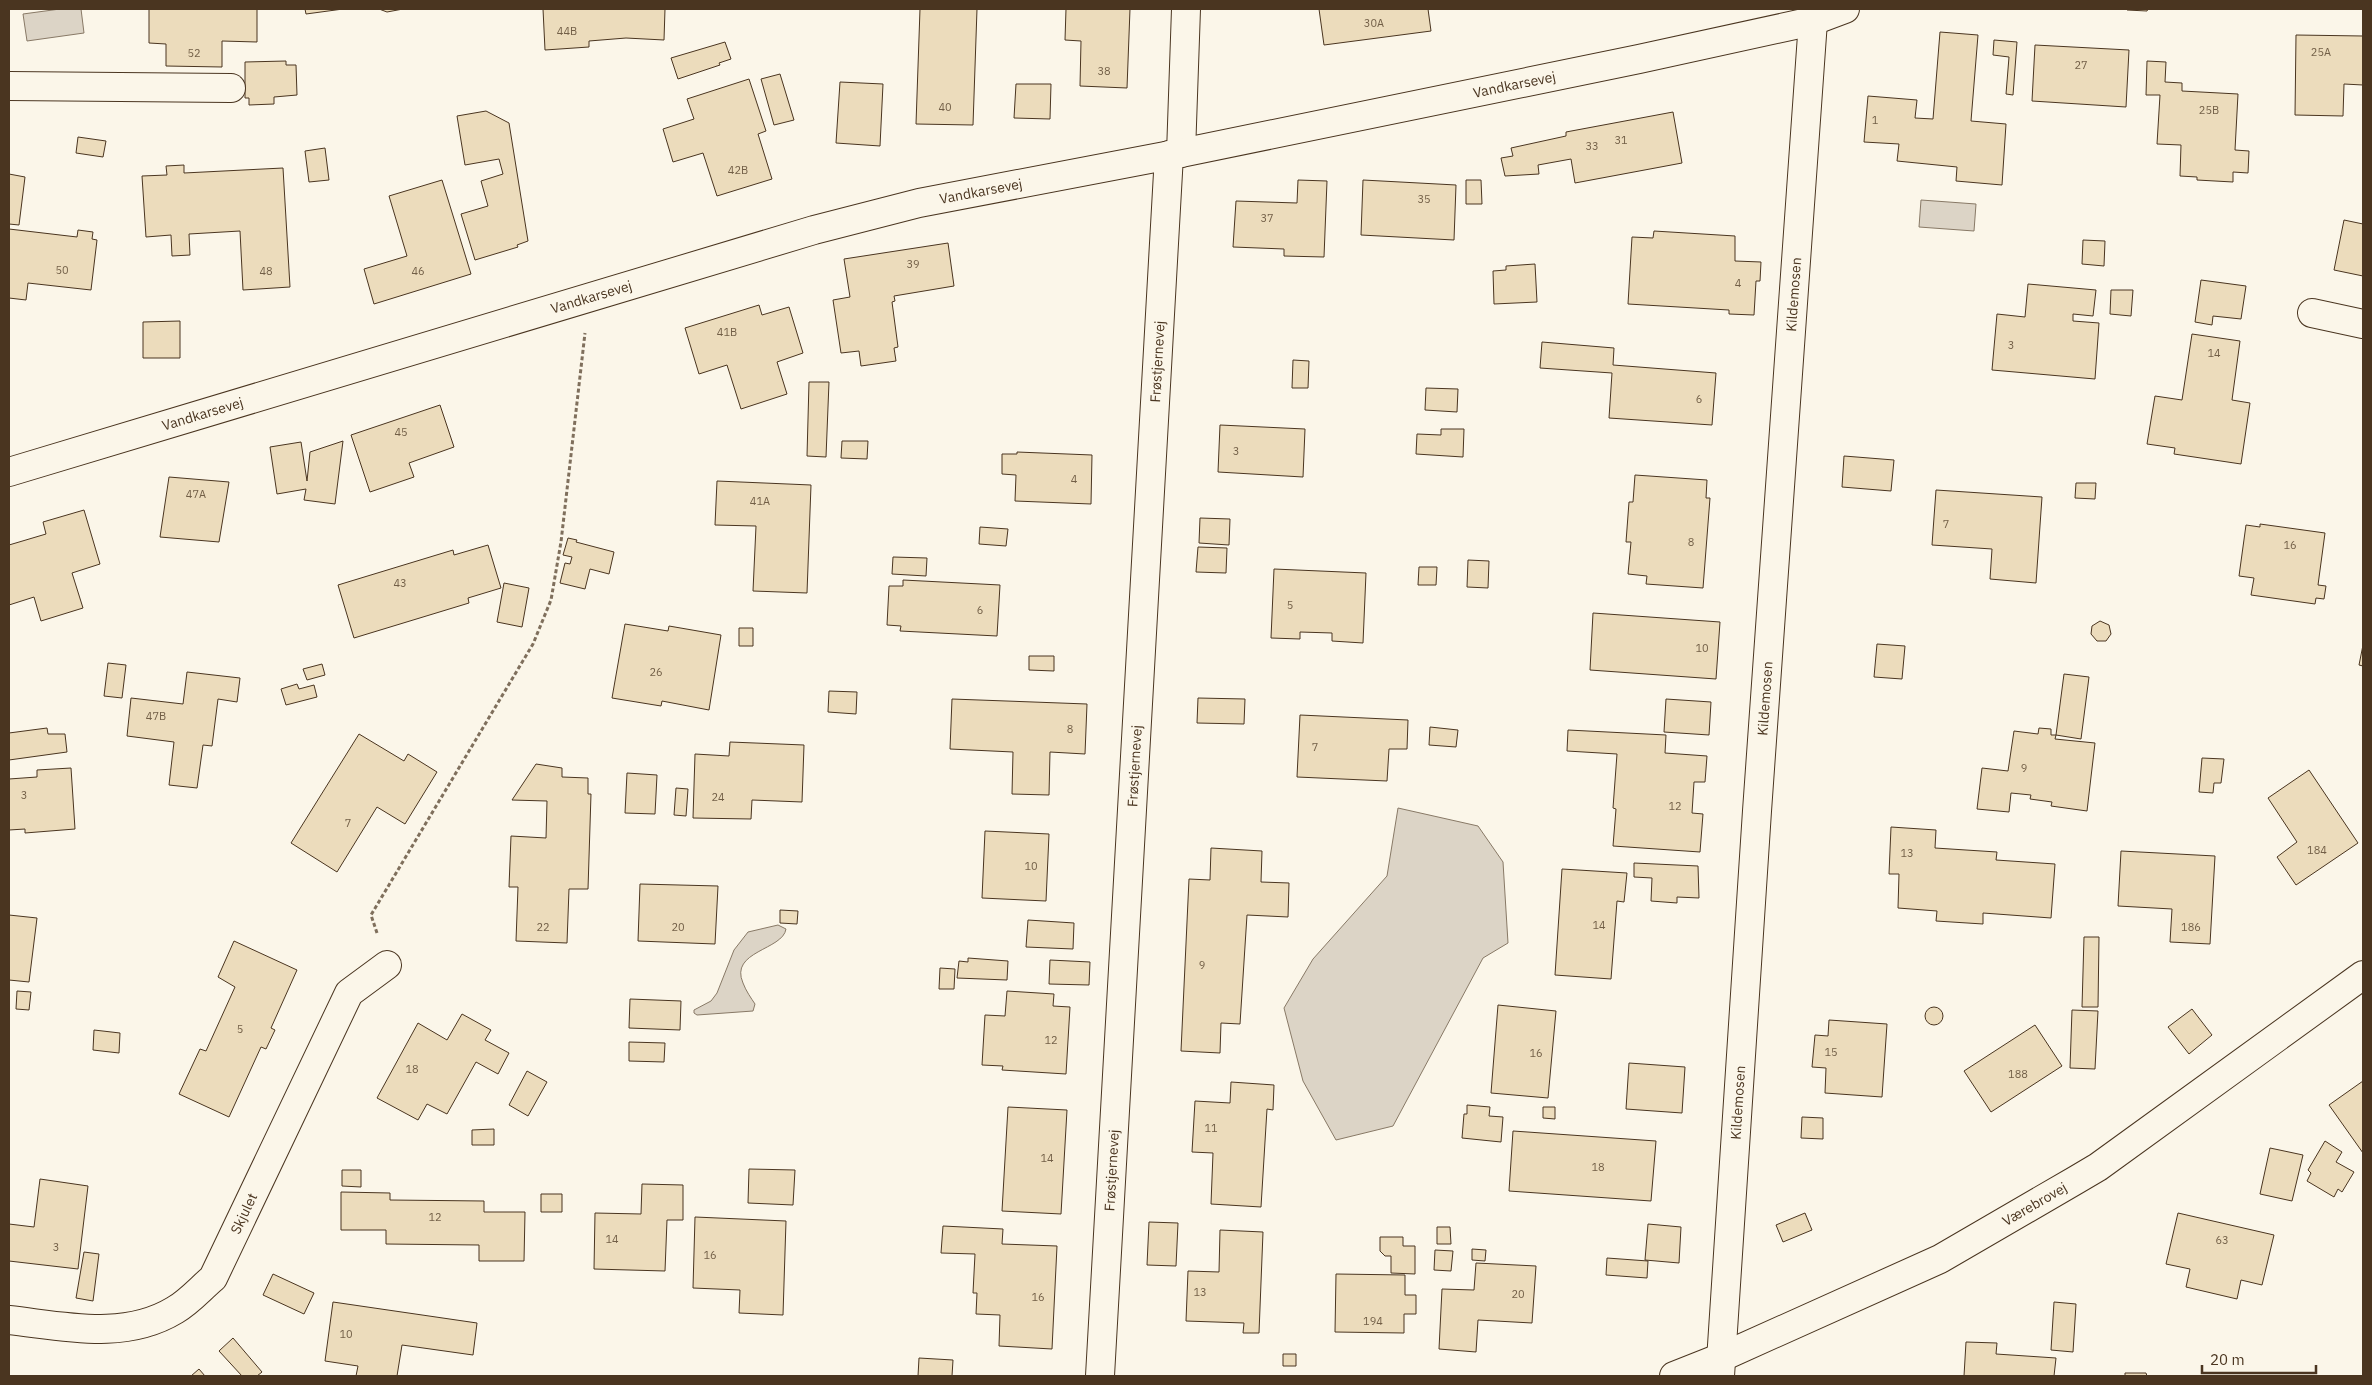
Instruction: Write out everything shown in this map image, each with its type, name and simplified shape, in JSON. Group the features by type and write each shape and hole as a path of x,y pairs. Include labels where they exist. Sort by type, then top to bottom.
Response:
{"street":[{"path":"1175,154 1186,9"},
{"name":"Vandkarsevej","path":"9,472 814,230 919,203 1175,154 1814,21 1845,9"},
{"name":"Kildemosen","path":"1721,1367 1757,810 1814,21"},
{"path":"9,86 231,88"},
{"name":"Frøstjernevej","path":"1100,1376 1175,154"},
{"path":"2312,313 2363,324"},
{"name":"Skjulet","path":"9,1320 97,1330 142,1326 176,1310 213,1278 349,993 387,965"},
{"name":"Værebrovej","path":"1674,1376 1721,1367 1940,1259 2083,1176 2363,975"}],"path":[{"path":"387,965 371,915 534,644 550,600 561,542 589,298"}],"shaded area":[{"path":"60,9 81,9 84,33 27,41 23,14"},
{"path":"1921,200 1976,204 1974,231 1919,227"},
{"path":"1398,808 1478,826 1503,862 1508,943 1483,958 1393,1126 1336,1140 1303,1081 1284,1008 1313,959 1387,876"},
{"path":"778,925 786,929 783,936 750,957 743,964 741,972 743,983 755,1004 753,1011 697,1015 694,1013 694,1010 711,1001 717,993 734,950 748,932"}],"building":[{"path":"149,9 257,9 257,42 222,41 222,67 166,66 166,44 149,43"},
{"path":"305,9 343,9 306,14"},
{"path":"379,9 403,9 387,12"},
{"path":"543,9 665,9 664,40 626,38 589,41 589,47 545,50"},
{"path":"920,9 977,9 973,125 916,124"},
{"path":"1066,9 1130,9 1127,88 1080,86 1081,41 1065,40"},
{"path":"1319,9 1428,9 1431,31 1324,45"},
{"path":"2127,9 2148,9 2147,11"},
{"path":"1940,32 1978,35 1971,121 2006,124 2002,185 1956,181 1957,167 1897,161 1899,144 1864,142 1868,96 1917,100 1915,118 1933,119"},
{"path":"2296,35 2363,36 2363,85 2344,84 2343,116 2295,115"},
{"path":"1994,40 2017,42 2013,95 2006,94 2009,57 1993,55"},
{"path":"725,42 731,59 719,63 720,65 678,79 671,58"},
{"path":"2035,45 2129,50 2126,107 2032,101"},
{"path":"286,61 286,65 296,65 297,95 274,97 274,104 249,105 249,98 245,98 245,62"},
{"path":"2147,61 2166,62 2165,82 2182,83 2182,91 2238,94 2235,150 2249,151 2248,173 2233,172 2233,182 2197,180 2197,177 2180,176 2181,145 2157,144 2160,95 2146,95"},
{"path":"780,74 794,120 774,125 761,79"},
{"path":"749,79 766,131 758,134 772,179 717,196 703,153 673,162 663,129 694,119 687,99"},
{"path":"840,82 883,84 880,146 836,143"},
{"path":"1016,84 1051,84 1050,119 1014,118"},
{"path":"486,111 509,123 528,241 517,245 518,247 475,260 461,214 488,206 481,181 503,174 499,159 465,165 457,116"},
{"path":"1673,112 1682,163 1575,183 1571,159 1538,165 1539,174 1505,176 1501,158 1513,156 1511,148 1566,136 1566,132"},
{"path":"78,137 106,141 103,157 76,153"},
{"path":"325,148 329,180 309,182 305,151"},
{"path":"184,165 184,173 283,168 290,287 243,290 240,231 189,234 190,255 172,256 171,235 146,237 142,176 167,175 166,166"},
{"path":"9,174 25,177 19,225 9,224"},
{"path":"442,180 471,274 374,304 364,269 407,256 389,196"},
{"path":"1298,180 1327,181 1324,257 1284,256 1284,249 1233,247 1236,201 1297,203"},
{"path":"1363,180 1456,185 1454,240 1361,235"},
{"path":"1466,180 1481,180 1482,204 1466,204"},
{"path":"2344,220 2363,224 2363,276 2334,270"},
{"path":"9,229 77,237 78,230 93,232 92,239 97,240 91,290 28,283 26,300 9,298"},
{"path":"1654,231 1735,236 1735,261 1761,262 1760,281 1756,281 1754,315 1729,314 1729,310 1628,304 1632,237 1653,238"},
{"path":"2083,240 2105,241 2104,266 2082,264"},
{"path":"948,243 954,286 894,296 895,301 892,302 898,347 894,348 896,361 861,366 859,351 841,353 833,300 850,297 844,259"},
{"path":"1535,264 1537,302 1494,304 1493,271 1506,270 1506,266"},
{"path":"2201,280 2246,286 2241,319 2213,316 2212,325 2195,322"},
{"path":"2028,284 2096,290 2093,316 2073,314 2073,321 2099,323 2095,379 1992,370 1997,314 2025,317"},
{"path":"2111,290 2133,290 2131,316 2110,314"},
{"path":"759,305 762,315 789,307 803,353 777,362 787,394 741,409 727,365 699,374 685,328"},
{"path":"180,321 180,358 143,358 143,322"},
{"path":"2192,334 2240,341 2232,400 2250,403 2241,464 2174,454 2175,448 2147,444 2155,396 2182,400"},
{"path":"1542,342 1614,348 1613,365 1716,373 1712,425 1609,418 1612,373 1540,368"},
{"path":"1293,360 1309,361 1308,388 1292,388"},
{"path":"809,382 829,382 826,457 807,456"},
{"path":"1426,388 1458,389 1457,412 1425,410"},
{"path":"440,405 454,447 409,463 414,477 370,492 351,435"},
{"path":"1220,425 1305,429 1303,477 1218,472"},
{"path":"1441,429 1464,429 1463,457 1416,454 1417,434 1441,435"},
{"path":"343,441 335,504 304,500 306,489 277,494 270,447 301,442 307,481 310,452"},
{"path":"842,441 868,441 867,459 841,458"},
{"path":"1017,452 1092,455 1091,504 1015,501 1016,475 1002,474 1002,454 1017,454"},
{"path":"1844,456 1894,460 1891,491 1842,487"},
{"path":"1635,475 1707,480 1706,498 1710,498 1703,588 1646,584 1647,576 1628,574 1631,542 1626,542 1629,502 1633,502"},
{"path":"169,477 229,482 219,542 160,537"},
{"path":"717,481 811,485 807,593 753,591 756,526 715,525"},
{"path":"2076,483 2096,483 2095,499 2075,498"},
{"path":"1936,490 2042,497 2036,583 1990,579 1992,549 1932,545"},
{"path":"84,510 100,564 72,573 83,608 41,621 34,597 9,605 9,545 46,534 43,522"},
{"path":"1200,518 1230,519 1229,545 1199,543"},
{"path":"2260,524 2325,533 2318,585 2326,586 2324,599 2316,598 2315,604 2251,595 2254,578 2239,576 2246,525 2260,527"},
{"path":"980,527 1008,529 1006,546 979,544"},
{"path":"568,538 614,552 609,574 590,569 585,589 560,583 565,563 570,564 572,557 563,555"},
{"path":"488,545 501,588 468,598 469,603 354,638 338,585 453,550 454,555"},
{"path":"1198,547 1227,548 1226,573 1196,572"},
{"path":"893,557 927,558 926,576 892,574"},
{"path":"1468,560 1489,561 1488,588 1467,587"},
{"path":"1419,567 1437,567 1436,585 1418,585"},
{"path":"1274,569 1366,573 1363,643 1332,641 1332,633 1300,632 1300,639 1271,638"},
{"path":"903,580 1000,585 997,636 900,631 901,626 887,625 889,586 903,586"},
{"path":"504,583 529,588 522,627 497,622"},
{"path":"1593,613 1720,622 1716,679 1590,670"},
{"path":"2100,621 2109,625 2111,634 2106,641 2097,641 2091,634 2092,626"},
{"path":"625,624 668,631 669,626 721,635 709,710 662,701 661,706 612,698"},
{"path":"739,628 753,628 753,646 739,646"},
{"path":"1877,644 1905,646 1902,679 1874,677"},
{"path":"2363,645 2363,666 2359,665"},
{"path":"1029,656 1054,656 1054,671 1029,670"},
{"path":"108,663 126,665 122,698 104,696"},
{"path":"322,664 325,675 307,680 303,669"},
{"path":"187,672 240,678 237,702 218,699 212,746 203,745 197,788 169,785 174,742 127,736 131,698 183,704"},
{"path":"2064,674 2089,677 2081,739 2056,735"},
{"path":"297,684 299,689 314,685 317,697 286,705 281,689"},
{"path":"829,691 857,692 856,714 828,712"},
{"path":"1198,698 1245,699 1244,724 1197,723"},
{"path":"952,699 1087,704 1085,754 1050,752 1049,795 1012,794 1013,752 950,749"},
{"path":"1666,699 1711,702 1709,735 1664,732"},
{"path":"1300,715 1408,720 1407,749 1389,749 1387,781 1297,777"},
{"path":"1430,727 1458,730 1456,747 1429,745"},
{"path":"47,728 48,734 65,734 67,752 9,760 9,733"},
{"path":"2039,728 2051,729 2051,735 2056,735 2055,739 2095,743 2087,811 2051,806 2052,802 2030,799 2031,795 2011,793 2009,812 1977,809 1982,768 2008,771 2014,731 2038,734"},
{"path":"1568,730 1666,735 1665,753 1707,756 1705,782 1694,782 1692,813 1703,814 1700,852 1613,846 1616,809 1613,808 1617,754 1567,751"},
{"path":"359,734 404,761 408,754 437,772 405,824 377,807 337,872 291,843"},
{"path":"730,742 804,745 802,802 752,800 751,819 693,818 695,754 729,756"},
{"path":"2202,758 2224,759 2221,783 2214,783 2213,793 2199,792"},
{"path":"536,764 562,768 562,777 588,778 588,794 591,794 588,889 569,889 567,943 516,941 518,887 509,887 511,836 546,838 547,801 512,800"},
{"path":"71,768 75,829 25,833 25,829 9,830 9,779 37,777 37,770"},
{"path":"2309,770 2358,843 2296,885 2277,857 2297,842 2268,798"},
{"path":"627,773 657,775 655,814 625,813"},
{"path":"676,788 688,789 686,816 674,815"},
{"path":"1891,827 1936,830 1935,848 1997,852 1996,860 2055,864 2051,918 1983,913 1983,924 1936,921 1937,911 1898,908 1899,874 1889,874"},
{"path":"985,831 1049,834 1046,901 982,898"},
{"path":"1211,848 1262,851 1261,882 1289,883 1288,917 1247,915 1240,1024 1221,1023 1220,1053 1181,1051 1189,879 1210,880"},
{"path":"2121,851 2215,856 2210,944 2170,942 2172,909 2118,906"},
{"path":"1634,863 1698,866 1699,898 1677,897 1677,903 1651,901 1652,878 1634,877"},
{"path":"1562,869 1627,873 1624,902 1617,901 1611,979 1555,975"},
{"path":"640,884 718,886 715,944 638,941"},
{"path":"780,910 798,911 797,924 780,923"},
{"path":"9,915 37,918 29,982 9,980"},
{"path":"1028,920 1074,923 1073,949 1026,947"},
{"path":"2084,937 2099,937 2098,1007 2082,1007"},
{"path":"234,941 297,970 271,1028 275,1030 266,1049 261,1047 229,1117 179,1094 200,1049 206,1051 235,987 218,977"},
{"path":"968,958 1008,961 1007,980 957,978 959,961 968,962"},
{"path":"1050,960 1090,962 1089,985 1049,984"},
{"path":"940,968 955,969 954,989 939,989"},
{"path":"17,991 31,992 29,1010 16,1009"},
{"path":"1007,991 1054,994 1053,1006 1070,1007 1066,1074 1002,1070 1003,1066 982,1065 985,1015 1005,1016"},
{"path":"630,999 681,1001 680,1030 629,1028"},
{"path":"1498,1005 1556,1011 1548,1098 1491,1093"},
{"path":"1934,1007 1940,1010 1943,1016 1940,1022 1934,1025 1928,1022 1925,1016 1928,1010"},
{"path":"2192,1009 2212,1035 2189,1054 2168,1027"},
{"path":"2072,1010 2098,1011 2095,1069 2070,1068"},
{"path":"462,1014 491,1030 485,1040 509,1053 498,1074 476,1062 447,1114 427,1104 418,1120 377,1098 418,1023 447,1040"},
{"path":"1829,1020 1887,1024 1882,1097 1825,1093 1826,1068 1812,1067 1815,1035 1828,1036"},
{"path":"2035,1025 2062,1066 1991,1112 1964,1071"},
{"path":"94,1030 120,1033 119,1053 93,1050"},
{"path":"629,1042 665,1043 664,1062 629,1061"},
{"path":"1629,1063 1685,1067 1682,1113 1626,1109"},
{"path":"527,1071 547,1082 528,1116 509,1105"},
{"path":"2363,1081 2363,1153 2329,1105"},
{"path":"1231,1082 1274,1085 1273,1110 1267,1109 1261,1207 1211,1204 1213,1153 1192,1152 1195,1101 1230,1103"},
{"path":"1467,1105 1490,1107 1489,1116 1503,1117 1501,1142 1462,1138 1464,1114 1467,1114"},
{"path":"1008,1107 1067,1110 1061,1214 1002,1211"},
{"path":"1543,1107 1555,1107 1555,1119 1543,1118"},
{"path":"1802,1117 1823,1118 1823,1139 1801,1138"},
{"path":"494,1129 494,1145 472,1145 472,1130"},
{"path":"1513,1131 1656,1141 1651,1201 1509,1191"},
{"path":"2325,1141 2342,1152 2336,1162 2354,1172 2342,1192 2338,1189 2334,1197 2307,1181 2311,1173 2308,1170"},
{"path":"2270,1148 2303,1155 2292,1201 2260,1194"},
{"path":"749,1169 795,1170 793,1205 748,1203"},
{"path":"342,1170 361,1170 361,1187 342,1186"},
{"path":"40,1179 88,1186 78,1269 9,1261 9,1224 34,1227"},
{"path":"642,1184 683,1185 683,1220 667,1220 665,1271 594,1269 595,1213 641,1214"},
{"path":"341,1192 390,1193 390,1200 484,1201 484,1212 525,1212 524,1261 479,1261 479,1245 386,1244 386,1230 341,1230"},
{"path":"541,1194 562,1194 562,1212 541,1212"},
{"path":"1805,1213 1812,1230 1783,1242 1776,1225"},
{"path":"2178,1213 2274,1235 2262,1285 2241,1280 2237,1299 2186,1287 2190,1269 2166,1264"},
{"path":"695,1217 786,1221 783,1315 739,1313 740,1290 693,1288"},
{"path":"1149,1222 1178,1223 1176,1266 1147,1265"},
{"path":"1648,1224 1681,1227 1679,1263 1645,1260"},
{"path":"943,1226 1003,1229 1002,1244 1057,1246 1052,1349 999,1346 1000,1315 976,1314 977,1293 973,1293 975,1254 941,1253"},
{"path":"1437,1227 1450,1227 1451,1244 1437,1244"},
{"path":"1220,1230 1263,1232 1259,1333 1243,1333 1244,1323 1186,1321 1188,1271 1219,1272"},
{"path":"1380,1237 1403,1237 1403,1246 1415,1246 1415,1274 1391,1273 1391,1256 1385,1256 1380,1251"},
{"path":"1472,1249 1486,1250 1485,1261 1472,1260"},
{"path":"1435,1250 1453,1251 1451,1271 1434,1270"},
{"path":"84,1252 99,1254 93,1301 76,1298"},
{"path":"1607,1258 1648,1261 1647,1278 1606,1275"},
{"path":"1476,1263 1536,1266 1532,1323 1478,1320 1476,1352 1439,1349 1442,1289 1474,1290"},
{"path":"273,1274 314,1293 304,1314 263,1295"},
{"path":"1336,1274 1405,1275 1405,1295 1416,1295 1416,1314 1404,1314 1404,1333 1335,1332"},
{"path":"333,1302 477,1323 473,1355 402,1345 397,1376 356,1376 358,1366 325,1361"},
{"path":"2054,1302 2076,1304 2073,1352 2051,1350"},
{"path":"233,1338 262,1372 257,1376 242,1376 219,1351"},
{"path":"1966,1342 1997,1343 1996,1354 2056,1358 2054,1376 1964,1376"},
{"path":"1283,1354 1296,1354 1296,1366 1283,1366"},
{"path":"919,1358 953,1360 952,1376 918,1376"},
{"path":"199,1369 205,1376 191,1376"},
{"path":"2125,1373 2146,1373 2147,1376 2125,1376"}]}
